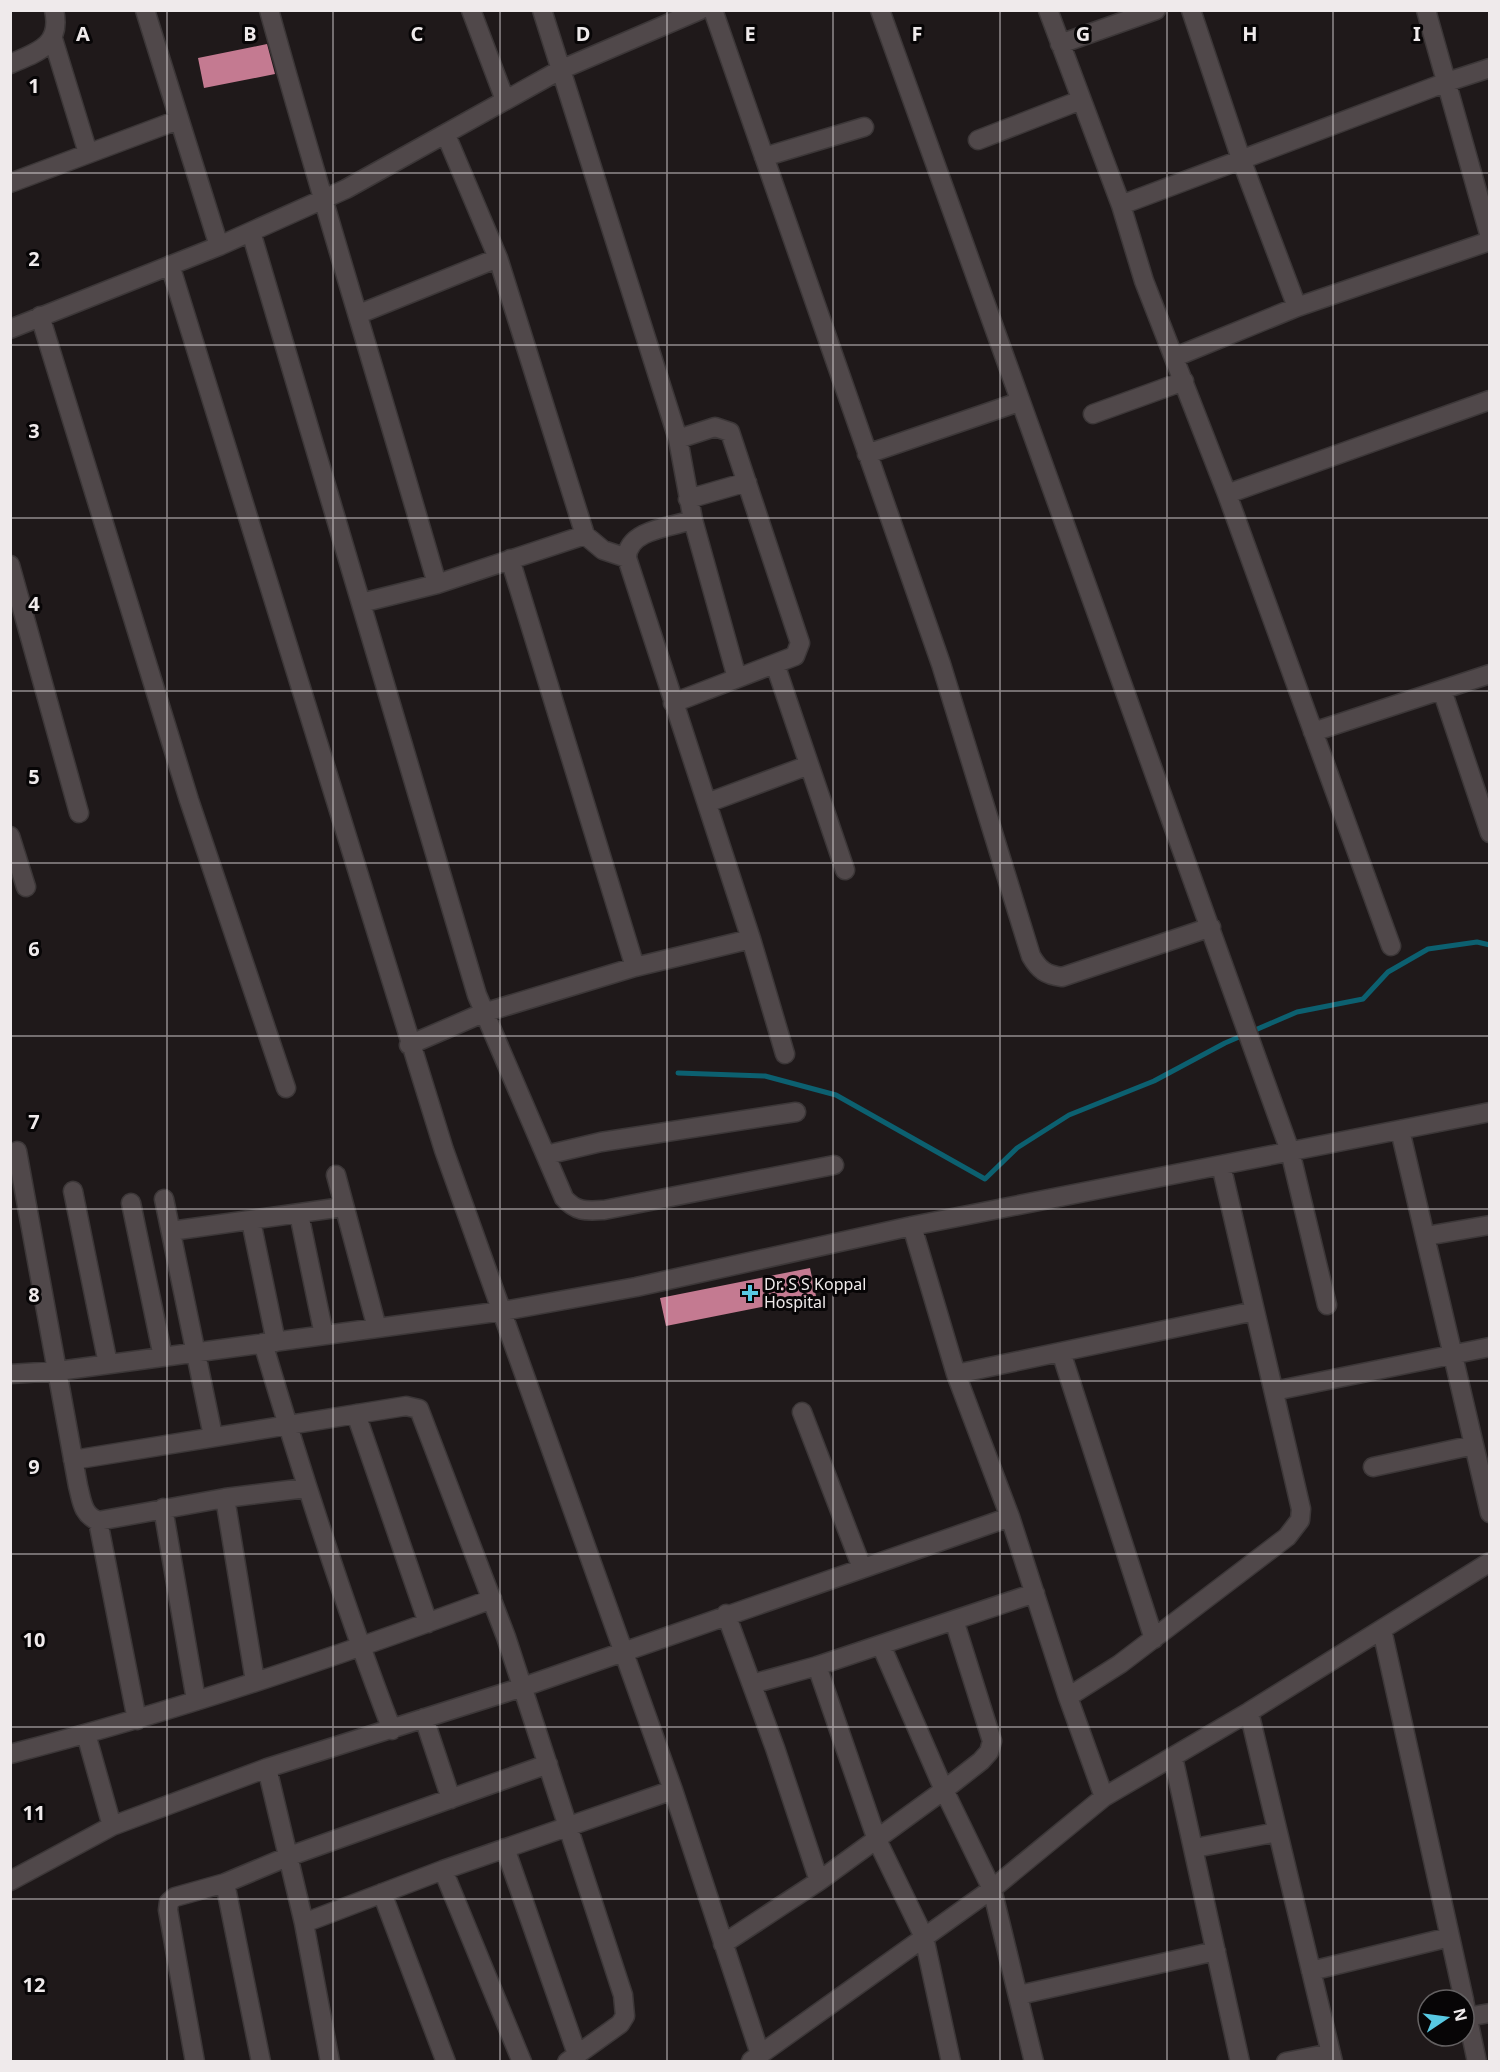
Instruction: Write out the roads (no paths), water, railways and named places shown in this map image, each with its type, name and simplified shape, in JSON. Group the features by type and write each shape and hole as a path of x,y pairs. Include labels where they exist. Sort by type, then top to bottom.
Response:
{"street":[{"path":"54,10 57,22 53,39 88,153"},
{"path":"145,10 219,246"},
{"path":"269,10 321,200 359,314 437,584"},
{"path":"471,10 506,100"},
{"path":"542,10 678,439 693,520 737,678"},
{"path":"10,329 219,246 321,200 446,135 560,70 700,10"},
{"path":"713,10 941,664 1027,945 1037,967 1047,975 1062,977 1211,927"},
{"path":"880,10 1019,402 1238,1000 1290,1151 1327,1305"},
{"path":"1048,10 1120,205 1144,281 1227,494 1390,946"},
{"path":"1060,44 1156,10"},
{"path":"1191,10 1240,159 1297,307"},
{"path":"1175,357 1297,307 1490,239 1426,10"},
{"path":"10,64 37,53 53,39"},
{"path":"1120,205 1447,82 1490,68"},
{"path":"978,140 1081,100"},
{"path":"10,183 178,120"},
{"path":"764,157 864,127"},
{"path":"446,135 498,258 585,535 603,550 627,558"},
{"path":"251,232 483,1013 564,1198 573,1208 583,1211 834,1165"},
{"path":"359,314 498,258"},
{"path":"170,265 444,1150 673,1790 723,1944 763,2056 992,1889 1104,1797 1249,1712 1490,1562"},
{"path":"40,316 189,800 286,1088"},
{"path":"1092,414 1184,381"},
{"path":"1227,494 1490,400"},
{"path":"867,454 1019,402"},
{"path":"674,703 795,656 800,643 730,432 715,427 678,439"},
{"path":"688,499 747,482"},
{"path":"693,520 637,537 627,549 627,558 751,939 784,1054"},
{"path":"361,603 437,584 585,535"},
{"path":"510,559 635,967"},
{"path":"10,565 79,813"},
{"path":"775,664 845,870"},
{"path":"1313,732 1490,674"},
{"path":"1442,690 1490,833"},
{"path":"707,804 809,765"},
{"path":"10,836 26,887"},
{"path":"410,1045 483,1013 635,967 751,939"},
{"path":"546,1155 601,1142 796,1112"},
{"path":"10,1374 58,1371 502,1311 648,1284 912,1226 1490,1112"},
{"path":"1400,1130 1474,1445 1484,1462 1490,1513"},
{"path":"17,1151 73,1460 84,1510 89,1517 98,1521 225,1498 306,1488"},
{"path":"1068,1697 1154,1639 1287,1537 1300,1520 1301,1509 1221,1165"},
{"path":"336,1175 376,1328"},
{"path":"73,1191 108,1364"},
{"path":"164,1199 198,1352 213,1436"},
{"path":"131,1203 163,1357"},
{"path":"171,1231 343,1207"},
{"path":"299,1214 324,1335"},
{"path":"251,1221 269,1343 287,1424 306,1488 392,1730"},
{"path":"1426,1236 1490,1225"},
{"path":"912,1226 956,1374 1010,1517 1068,1697 1104,1797"},
{"path":"956,1374 1255,1311"},
{"path":"1274,1391 1490,1347"},
{"path":"1060,1352 1154,1639"},
{"path":"73,1460 406,1406 419,1409 492,1599 523,1688 625,2007 625,2016 620,2024 572,2058 505,1848"},
{"path":"802,1412 862,1568"},
{"path":"356,1414 428,1623"},
{"path":"1373,1467 1474,1445"},
{"path":"225,1498 255,1681"},
{"path":"163,1508 196,1700"},
{"path":"10,1881 112,1826 267,1768 523,1688 726,1614 1010,1517"},
{"path":"98,1521 137,1720"},
{"path":"752,1684 817,1666 1035,1593"},
{"path":"10,1754 137,1720 361,1648 492,1599"},
{"path":"726,1614 819,1881"},
{"path":"723,1944 877,1840 981,1761 989,1752 992,1741 954,1620"},
{"path":"1382,1630 1461,1988"},
{"path":"881,1645 944,1790 992,1889 1034,2061"},
{"path":"817,1666 877,1840 924,1937 951,2061"},
{"path":"1249,1712 1332,2057 1286,2061"},
{"path":"424,1718 451,1799"},
{"path":"86,1734 112,1826"},
{"path":"1173,1757 1195,1848 1240,2061"},
{"path":"195,2061 168,1910 169,1902 175,1897 225,1883 287,1857 548,1764"},
{"path":"267,1768 304,1923 330,2061"},
{"path":"304,1923 443,1870 673,1790"},
{"path":"1195,1848 1277,1832"},
{"path":"443,1870 522,2061"},
{"path":"225,1883 261,2061"},
{"path":"382,1893 446,2061"},
{"path":"1311,1971 1450,1937"},
{"path":"1019,1995 1215,1951"}],"waterway":[{"path":"678,1073 765,1076 836,1095 985,1179 1017,1148 1069,1115 1154,1081 1225,1043 1297,1012 1363,999 1388,972 1428,949 1477,942 1490,945"}],"place":[{"name":"Dr. S S Koppal Hospital","path":"750,1293"}]}
